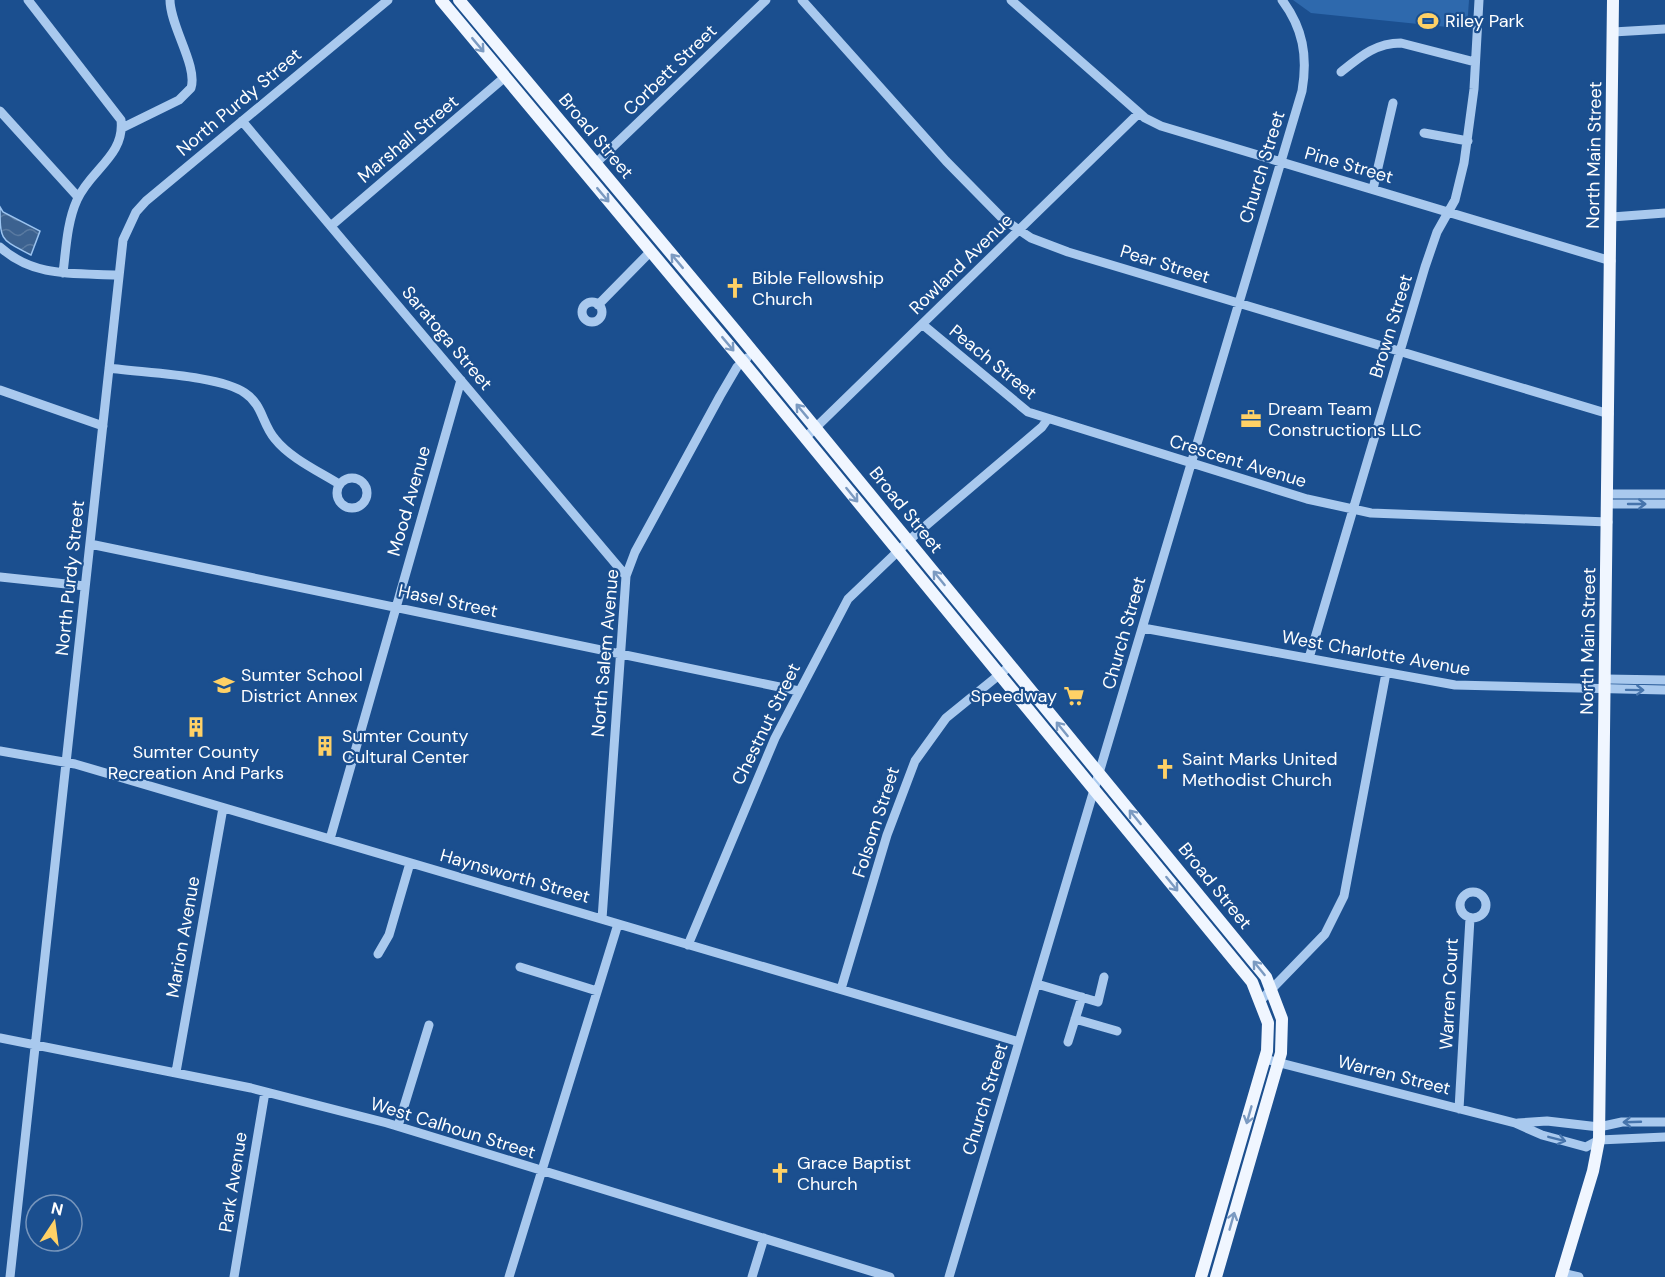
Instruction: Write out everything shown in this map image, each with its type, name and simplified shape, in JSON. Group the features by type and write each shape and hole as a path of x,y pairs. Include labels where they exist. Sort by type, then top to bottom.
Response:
{"main road":[{"name":"Broad Street","path":"459,0 1261,970 1280,1009 1283,1030 1279,1062 1216,1277"},
{"name":"North Main Street","path":"1561,1275 1593,1171 1599,1133 1613,0"},
{"name":"Broad Street","path":"445,2 1252,982 1261,1000 1268,1023 1265,1059 1201,1277"}],"street":[{"path":"28,0 121,120 122,128 115,151 78,197 69,228 63,273"},
{"path":"122,128 179,99 190,88 191,72 172,21 170,0"},
{"name":"North Purdy Street","path":"10,1277 123,240 136,212 388,0"},
{"name":"Corbett Street","path":"596,163 766,0"},
{"name":"Pear Street","path":"802,0 969,185 1003,219 1019,230 1068,252 1609,414"},
{"name":"Pine Street","path":"1011,0 1139,113 1161,126 1611,261"},
{"name":"Church Street","path":"949,1277 1302,91 1305,59 1302,36 1296,20 1282,0"},
{"name":"Brown Street","path":"1309,658 1437,232 1455,200 1468,141 1479,0"},
{"path":"1613,32 1665,29"},
{"path":"1341,72 1374,47 1393,43 1401,43 1475,62"},
{"name":"Marshall Street","path":"332,225 505,77"},
{"path":"1373,189 1393,103"},
{"path":"0,111 78,197"},
{"name":"Rowland Avenue","path":"805,438 1139,113"},
{"name":"Saratoga Street","path":"242,121 626,576"},
{"path":"1424,133 1468,141"},
{"path":"1612,217 1665,213"},
{"path":"0,247 30,267 63,273 118,275"},
{"path":"598,305 651,251"},
{"name":"Peach Street","path":"922,324 1012,401 1028,412 1047,420"},
{"name":"North Salem Avenue","path":"602,919 626,576 635,552 720,396 743,362 753,353"},
{"path":"109,368 195,379 237,388 257,403 271,434 282,446 339,484"},
{"name":"Mood Avenue","path":"330,839 461,380"},
{"path":"0,390 103,426"},
{"path":"908,541 1042,427 1047,420"},
{"name":"Crescent Avenue","path":"1047,420 1353,511 1396,515 1608,522"},
{"path":"1608,499 1665,494"},
{"path":"1608,499 1665,504"},
{"name":"Chestnut Street","path":"688,945 760,770 848,599 908,541"},
{"name":"Hasel Street","path":"90,544 799,691"},
{"path":"0,577 85,586"},
{"name":"West Charlotte Avenue","path":"1143,628 1475,687 1606,684"},
{"name":"Folsom Street","path":"841,989 887,835 915,761 945,717 1010,666"},
{"path":"1261,1000 1302,961 1325,934 1344,896 1386,673"},
{"path":"1606,684 1665,680"},
{"path":"1606,684 1665,690"},
{"name":"Haynsworth Street","path":"0,750 66,763 1019,1042"},
{"name":"Marion Avenue","path":"176,1072 223,808"},
{"path":"378,954 389,935 410,863"},
{"name":"Warren Court","path":"1459,1108 1470,918"},
{"path":"509,1277 618,924"},
{"path":"520,967 597,991"},
{"path":"1037,984 1098,1002 1104,976"},
{"path":"1068,1042 1082,997"},
{"path":"1075,1019 1117,1031"},
{"path":"398,1126 429,1025"},
{"name":"West Calhoun Street","path":"0,1038 176,1072 398,1126 541,1172 890,1277"},
{"name":"Warren Street","path":"1265,1059 1515,1123 1542,1135 1586,1147 1599,1133 1547,1121 1515,1123"},
{"name":"Park Avenue","path":"234,1277 265,1092"},
{"path":"1599,1133 1622,1122 1665,1122"},
{"path":"1599,1133 1665,1137"},
{"path":"752,1277 764,1238"},
{"path":"1561,1275 1579,1277"}],"shaded area":[{"name":"Riley Park","path":"1293,0 1469,0 1467,29 1311,13"}],"water":[{"path":"0,207 3,212 40,231 31,255 4,238"}],"place":[{"name":"Riley Park","path":"1428,21"},
{"name":"Bible Fellowship Church","path":"735,288"},
{"name":"Dream Team Constructions LLC","path":"1251,419"},
{"name":"Sumter School District Annex","path":"224,685"},
{"name":"Speedway","path":"1074,696"},
{"name":"Sumter County Recreation And Parks","path":"196,727"},
{"name":"Sumter County Cultural Center","path":"325,746"},
{"name":"Saint Marks United Methodist Church","path":"1165,769"},
{"name":"Grace Baptist Church","path":"780,1173"}]}
